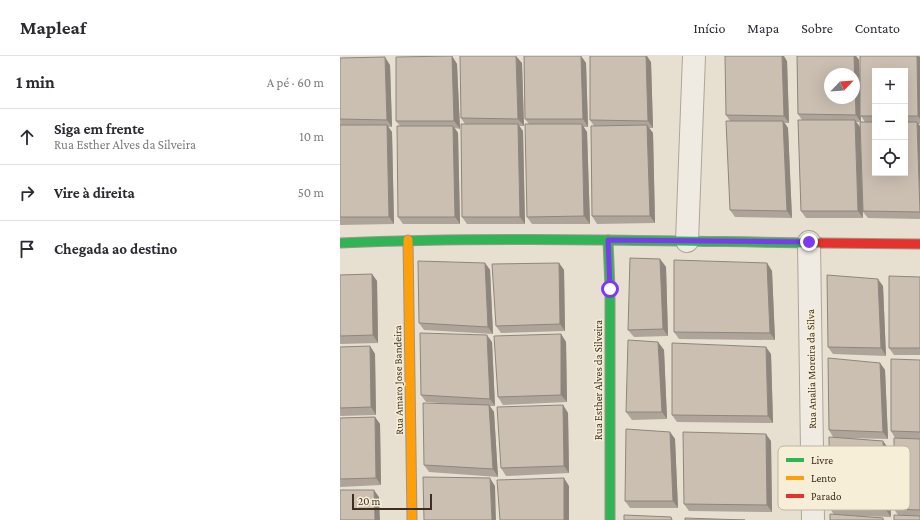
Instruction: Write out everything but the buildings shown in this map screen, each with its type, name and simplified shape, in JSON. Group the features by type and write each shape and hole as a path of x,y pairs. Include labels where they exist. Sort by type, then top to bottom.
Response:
{"street":[{"path":"687,240 694,56"},
{"path":"340,243 408,240 687,240 920,244"},
{"name":"Rua Amaro Jose Bandeira","path":"408,240 412,520"},
{"name":"Rua Esther Alves da Silveira","path":"608,240 610,289 610,520"},
{"name":"Rua Analia Moreira da Silva","path":"809,242 812,446"},
{"name":"Rua Analia Moreira da Silva","path":"813,510 813,520"}],"traffic: fast":[{"path":"340,243 520,239 821,243"},
{"path":"608,240 610,289 610,520"}],"traffic: slow":[{"path":"408,240 412,520"}],"traffic: jam":[{"path":"821,243 920,244"}],"route":[{"path":"610,289 608,240 809,242"}]}
